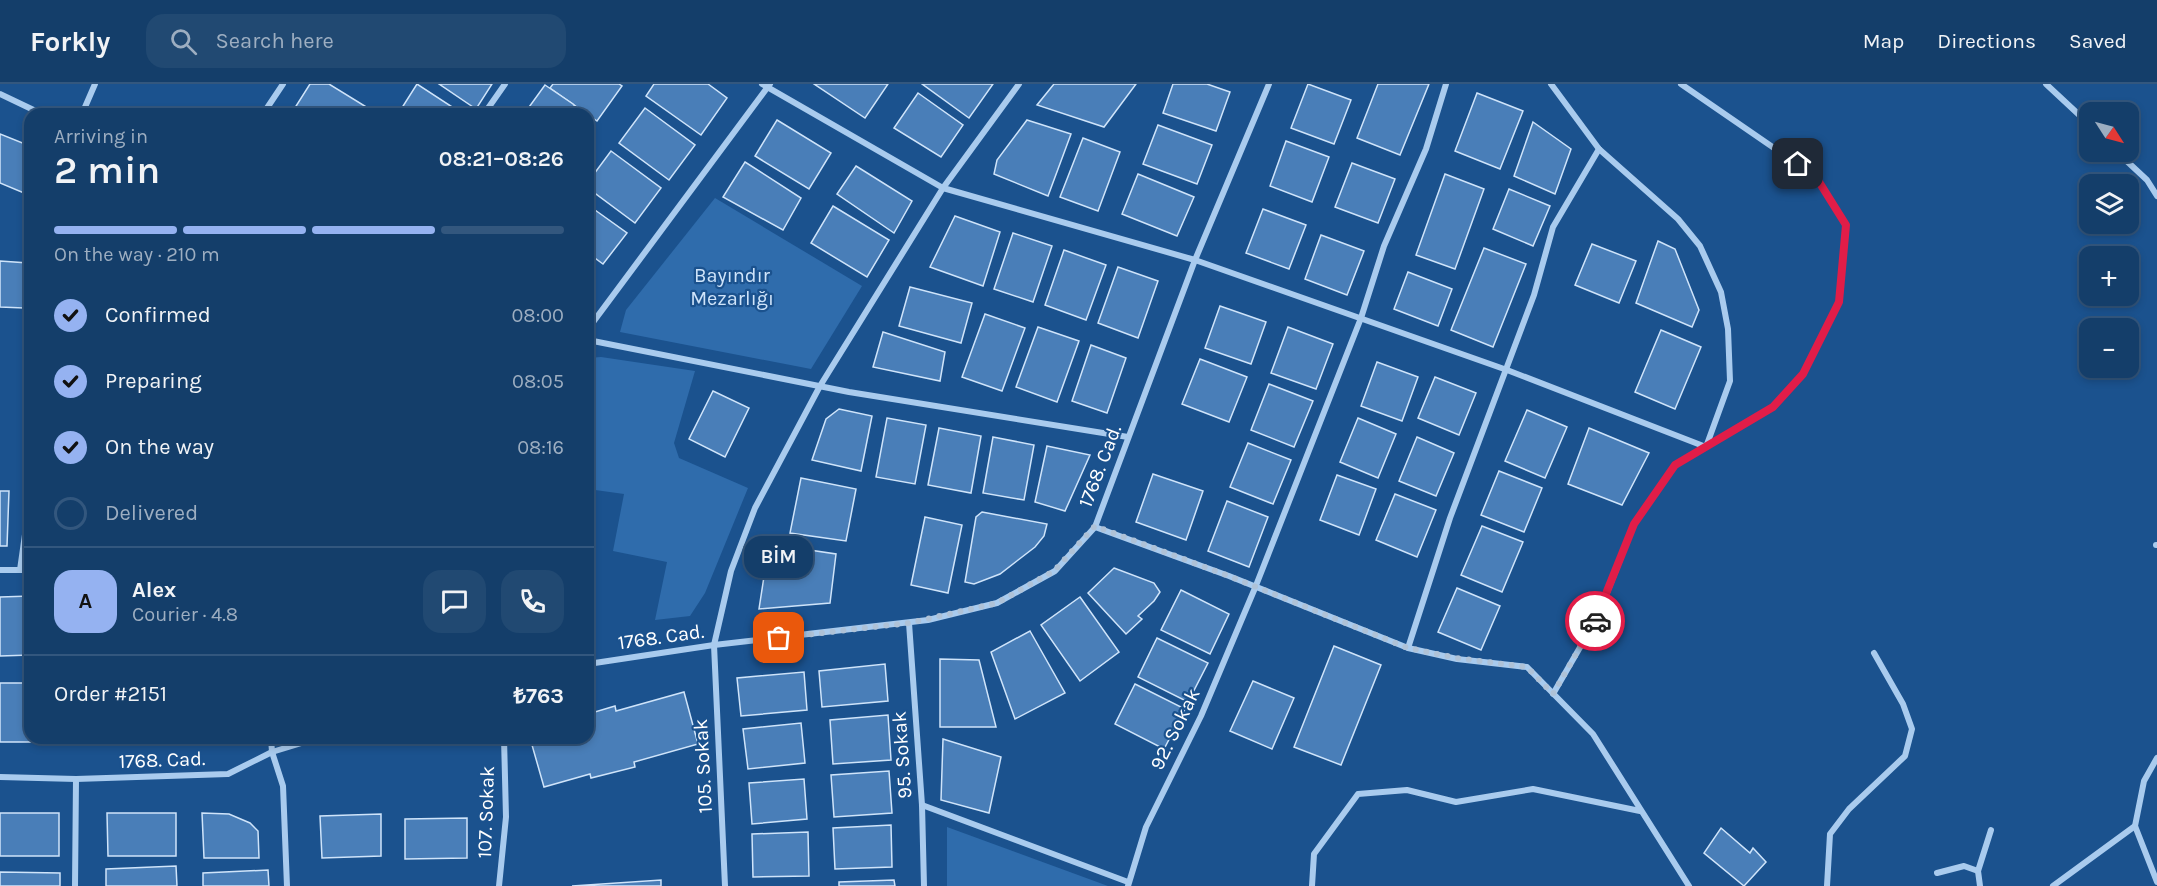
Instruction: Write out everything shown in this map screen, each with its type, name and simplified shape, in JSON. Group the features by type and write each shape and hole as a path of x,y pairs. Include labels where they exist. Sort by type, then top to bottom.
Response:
{"street":[{"path":"85,108 95,84"},
{"path":"267,108 283,84"},
{"path":"488,108 506,84"},
{"name":"105. Sokak","path":"725,886 714,645 731,571 755,508 820,386 943,188 1020,84"},
{"name":"1768. Cad.","path":"594,663 714,645 909,623 997,603 1054,571 1095,526 1196,260 1269,84"},
{"name":"92. Sokak","path":"1128,884 1146,827 1201,716 1256,588 1361,318 1384,246 1425,149 1446,84"},
{"path":"1551,84 1599,149 1678,219 1700,246 1721,292 1728,329 1730,381 1706,447"},
{"path":"1553,694 1597,618 1634,524 1675,465 1773,407 1803,374 1839,302 1846,225 1816,177 1681,84"},
{"path":"2046,84 2079,115"},
{"path":"594,321 766,85 943,188 1196,260 1507,370 1706,447"},
{"path":"0,94 29,108"},
{"path":"1408,648 1449,518 1534,295 1553,227 1599,149"},
{"path":"2128,162 2147,180 2157,196"},
{"path":"594,341 820,386 1128,437"},
{"path":"1095,526 1408,648 1457,658 1527,667 1593,734 1689,886"},
{"path":"20,570 24,542"},
{"path":"0,570 24,570"},
{"name":"95. Sokak","path":"909,623 922,805 924,886"},
{"path":"1827,886 1830,834 1849,809 1905,756 1911,729 1903,704 1874,653"},
{"path":"271,744 284,786 287,886"},
{"name":"1768. Cad.","path":"0,777 76,779 228,774 272,752 298,744"},
{"name":"107. Sokak","path":"499,886 506,817 504,744"},
{"path":"2157,758 2144,781 2135,826 2157,882"},
{"path":"75,886 76,779"},
{"path":"1312,886 1314,854 1358,794 1407,790 1456,802 1533,789 1640,811"},
{"path":"922,805 1128,884"},
{"path":"2053,886 2135,826"},
{"path":"1980,886 1978,872 1991,830"},
{"path":"1937,873 1964,866 1978,872"}],"green space":[{"name":"Bayındır Mezarlığı","path":"715,198 862,286 811,369 620,332 626,310"},
{"path":"594,358 695,371 674,443 679,458 748,488 705,593 690,616 655,620 667,562 613,551 624,494 594,490"},
{"path":"947,827 1108,886 947,886"}],"building":[{"path":"310,84 329,84 368,108 295,108"},
{"path":"417,84 454,108 402,108"},
{"path":"439,84 492,84 475,108"},
{"path":"553,84 619,84 622,86 597,121 594,119 594,108 578,108 550,88"},
{"path":"654,84 708,84 727,98 701,135 646,96"},
{"path":"814,84 888,84 865,118"},
{"path":"922,84 993,84 969,118"},
{"path":"1054,84 1136,84 1104,127 1037,105"},
{"path":"1173,84 1207,84 1230,92 1216,131 1163,113"},
{"path":"1308,84 1351,100 1334,144 1291,128"},
{"path":"1378,84 1429,84 1400,155 1357,138"},
{"path":"545,85 577,108 528,108"},
{"path":"918,93 963,125 941,157 894,128"},
{"path":"1477,93 1523,111 1500,169 1455,151"},
{"path":"645,108 695,145 669,180 619,143"},
{"path":"777,120 831,153 809,189 755,156"},
{"path":"1027,120 1071,134 1048,196 994,174 997,160"},
{"path":"1533,122 1571,149 1555,194 1514,176"},
{"path":"1158,125 1212,145 1197,184 1143,164"},
{"path":"0,134 24,144 24,193 0,183"},
{"path":"1083,138 1120,152 1098,211 1060,197"},
{"path":"1286,141 1329,157 1312,202 1270,186"},
{"path":"611,151 661,188 635,223 594,192 594,174"},
{"path":"745,162 801,198 783,230 723,197"},
{"path":"1352,163 1395,179 1378,223 1335,207"},
{"path":"856,166 912,201 894,233 837,194"},
{"path":"1138,174 1194,197 1177,236 1122,214"},
{"path":"1445,174 1484,189 1455,269 1416,255"},
{"path":"1509,189 1550,206 1533,246 1493,229"},
{"path":"833,206 889,240 867,277 811,243"},
{"path":"594,209 627,233 603,264 594,257"},
{"path":"1263,209 1306,225 1289,269 1246,253"},
{"path":"955,216 1000,232 983,286 930,267"},
{"path":"1013,233 1052,246 1033,302 994,289"},
{"path":"1321,235 1364,251 1347,295 1305,279"},
{"path":"1658,241 1675,249 1699,310 1692,327 1636,303"},
{"path":"1592,244 1636,261 1619,303 1575,285"},
{"path":"1484,248 1526,264 1493,347 1451,330"},
{"path":"1064,250 1106,265 1086,320 1045,305"},
{"path":"0,261 24,263 24,308 0,307"},
{"path":"1118,267 1158,281 1138,338 1098,323"},
{"path":"1408,272 1452,289 1438,326 1394,309"},
{"path":"910,287 972,303 961,343 899,326"},
{"path":"1220,306 1266,322 1251,364 1205,348"},
{"path":"985,314 1025,328 1002,391 962,377"},
{"path":"1038,327 1079,341 1057,402 1016,387"},
{"path":"1288,327 1333,344 1316,389 1271,373"},
{"path":"1661,330 1701,347 1675,409 1635,392"},
{"path":"883,332 945,352 940,381 873,367"},
{"path":"1091,345 1126,358 1107,413 1072,401"},
{"path":"1200,359 1247,377 1229,422 1182,404"},
{"path":"1377,362 1418,377 1402,421 1361,406"},
{"path":"1435,377 1476,393 1459,435 1418,418"},
{"path":"1269,384 1313,401 1294,447 1251,430"},
{"path":"713,391 749,408 725,457 689,439"},
{"path":"839,409 872,416 861,471 812,460 826,419"},
{"path":"1527,410 1567,427 1545,478 1505,461"},
{"path":"887,418 926,425 915,484 876,477"},
{"path":"1358,418 1396,434 1378,478 1340,462"},
{"path":"939,428 981,436 971,493 928,485"},
{"path":"1589,428 1649,453 1622,505 1568,484"},
{"path":"993,437 1034,445 1024,500 983,493"},
{"path":"1417,437 1454,453 1436,496 1399,481"},
{"path":"1248,443 1291,460 1273,504 1230,487"},
{"path":"1047,446 1090,455 1065,511 1035,502"},
{"path":"1499,471 1542,488 1524,532 1481,515"},
{"path":"1153,474 1203,491 1186,540 1136,522"},
{"path":"1337,475 1376,489 1359,535 1320,520"},
{"path":"801,478 856,489 846,541 790,533"},
{"path":"0,491 9,491 7,546 0,546"},
{"path":"1395,494 1436,510 1417,557 1376,540"},
{"path":"1227,501 1268,517 1249,567 1208,551"},
{"path":"982,512 1047,524 1044,536 1035,547 1000,574 974,584 965,582 976,517"},
{"path":"925,517 962,525 948,593 911,585"},
{"path":"1482,526 1523,542 1502,592 1461,575"},
{"path":"769,544 836,554 830,603 759,609"},
{"path":"1114,568 1154,583 1160,592 1138,616 1142,619 1126,634 1088,593"},
{"path":"1457,588 1500,606 1481,650 1438,632"},
{"path":"1181,590 1229,614 1210,654 1161,630"},
{"path":"24,596 24,655 0,656 0,597"},
{"path":"1080,597 1119,652 1080,681 1041,625"},
{"path":"1030,631 1065,693 1015,719 991,652"},
{"path":"1157,638 1208,663 1188,702 1138,677"},
{"path":"1334,646 1381,665 1341,765 1294,747"},
{"path":"940,659 979,660 996,727 940,727"},
{"path":"885,664 888,701 822,707 819,671"},
{"path":"804,672 807,710 741,716 737,678"},
{"path":"1253,681 1294,698 1272,749 1230,731"},
{"path":"0,683 24,683 24,742 0,742"},
{"path":"1135,684 1185,709 1164,749 1115,724"},
{"path":"684,692 698,744 634,762 635,767 591,778 590,774 544,787 532,744 594,744 594,712 615,706 616,711"},
{"path":"888,715 891,760 833,764 830,720"},
{"path":"801,723 805,763 748,769 743,729"},
{"path":"943,739 1001,757 989,813 941,800"},
{"path":"889,771 892,813 834,817 831,775"},
{"path":"804,779 807,819 752,824 749,783"},
{"path":"0,813 59,813 59,856 0,856"},
{"path":"107,813 176,813 176,856 108,856"},
{"path":"202,813 229,814 250,823 258,831 259,858 204,858"},
{"path":"381,814 381,856 322,858 320,816"},
{"path":"467,818 467,858 405,859 405,819"},
{"path":"891,825 892,867 835,869 833,828"},
{"path":"1721,828 1750,853 1753,848 1766,862 1744,886 1704,853"},
{"path":"808,832 809,876 753,877 752,834"},
{"path":"176,866 177,886 106,886 106,869"},
{"path":"268,870 269,886 203,886 203,873"},
{"path":"0,872 60,873 60,886 0,886"},
{"path":"661,880 661,886 572,886"},
{"path":"894,880 895,886 839,886 839,882"}],"way so far":[{"path":"779,638 928,620 997,603 1054,571 1095,526 1229,576 1408,648 1457,658 1527,667 1553,694 1595,621"}],"place":[{"name":"BİM","path":"779,638"}],"route":[{"path":"1595,621 1634,524 1675,465 1773,407 1803,374 1839,302 1846,225 1816,177 1798,164"}]}
